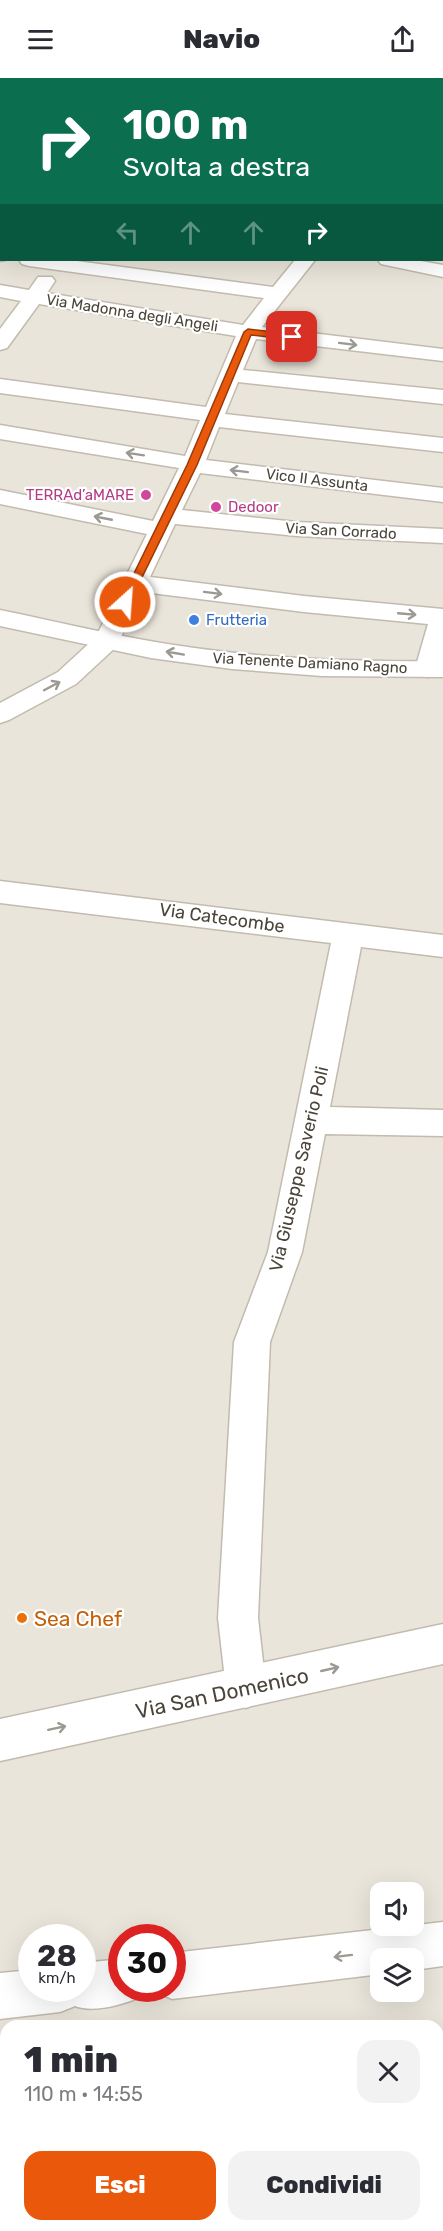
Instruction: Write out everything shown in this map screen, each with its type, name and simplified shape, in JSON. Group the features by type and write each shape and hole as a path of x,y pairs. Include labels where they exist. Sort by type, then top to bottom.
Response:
{"street":[{"path":"0,344 58,261 278,294"},
{"path":"0,714 67,678 107,641 192,465 248,332 305,261"},
{"path":"393,261 443,271"},
{"name":"Via Madonna degli Angeli","path":"0,291 248,332 443,355"},
{"path":"230,375 443,397"},
{"path":"0,386 211,416 443,445"},
{"name":"Vico II Assunta","path":"0,432 172,459 192,465 443,495"},
{"name":"Via San Corrado","path":"0,497 164,523 443,536"},
{"path":"134,583 304,604 443,617 436,669"},
{"name":"Via Tenente Damiano Ragno","path":"0,618 107,641 201,657 274,664 436,669"},
{"name":"Via Catecombe","path":"0,892 138,907 443,946"},
{"name":"Via Giuseppe Saverio Poli","path":"246,1688 238,1618 252,1342 285,1252 348,935"},
{"path":"311,1120 443,1123"},
{"name":"Via San Domenico","path":"0,1740 443,1644"},
{"path":"186,1974 443,1944"},
{"path":"0,1996 18,1994"}],"shaded area":[{"path":"0,261 443,261 443,2020 0,2020"}],"place":[{"name":"TERRAd’aMARE","path":"146,495"},
{"name":"Dedoor","path":"216,507"},
{"name":"Frutteria","path":"194,620"},
{"name":"Sea Chef","path":"22,1618"}],"route":[{"path":"125,602 192,465 248,332 292,337"}]}
